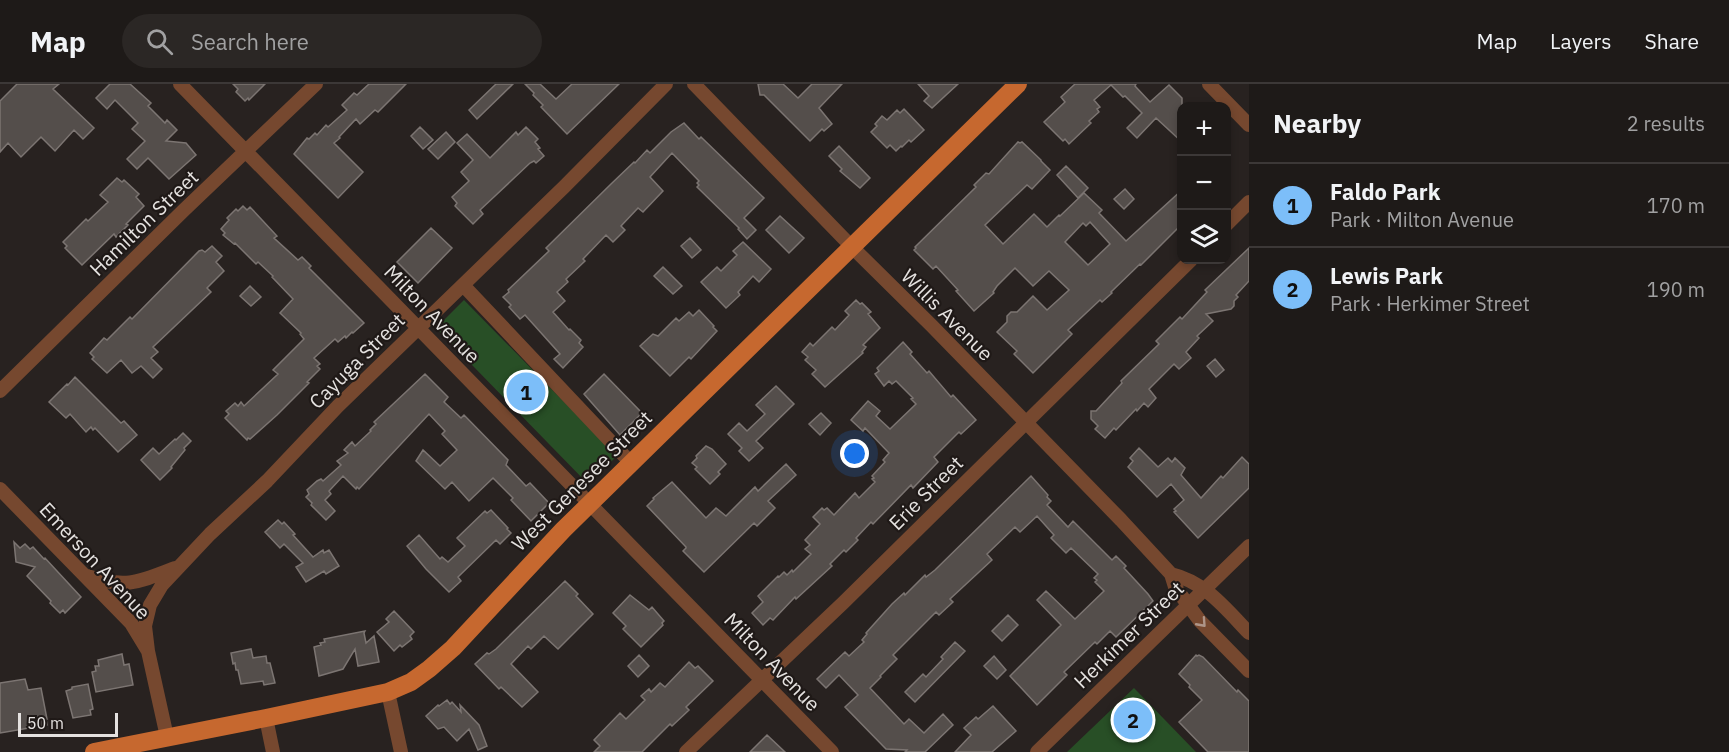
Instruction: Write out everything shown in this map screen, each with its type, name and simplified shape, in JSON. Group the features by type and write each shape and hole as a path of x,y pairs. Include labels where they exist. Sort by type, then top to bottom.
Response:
{"main road":[{"name":"West Genesee Street","path":"94,752 388,692 411,682 429,669 453,648 590,503 1018,84"}],"street":[{"name":"Milton Avenue","path":"180,84 832,752"},
{"name":"Hamilton Street","path":"0,391 316,84"},
{"name":"Cayuga Street","path":"148,651 145,626 150,605 162,585 210,534 267,481 338,406 564,187 666,84"},
{"name":"Willis Avenue","path":"694,84 1121,520 1171,574 1175,587 1200,621 1249,671"},
{"path":"1209,84 1249,124"},
{"path":"1231,221 1249,202"},
{"name":"Erie Street","path":"686,752 763,681 1187,264"},
{"path":"463,285 631,463"},
{"name":"Emerson Avenue","path":"0,489 131,623 148,651 167,737"},
{"name":"Herkimer Street","path":"1037,752 1249,546"},
{"name":"Cayuga Street","path":"84,575 119,584 144,580 180,566"},
{"name":"Willis Avenue","path":"1171,574 1186,577 1205,589 1249,633"},
{"path":"388,692 401,752"},
{"path":"266,718 273,752"}],"green space":[{"path":"464,300 617,456 588,484 436,328"},
{"path":"1134,688 1196,752 1067,752"}],"building":[{"path":"17,84 59,84 53,89 94,128 83,139 74,130 55,151 41,137 21,157 8,143 0,152 0,101"},
{"path":"110,84 130,84 151,103 148,106 165,123 167,120 177,130 166,141 186,143 196,155 169,179 148,158 137,169 127,159 145,141 132,129 138,123 115,100 107,109 96,98"},
{"path":"233,84 265,84 249,100 248,98 245,101 236,92 238,89"},
{"path":"369,84 406,84 378,112 375,110 360,124 356,119 334,143 363,172 338,198 294,154 307,138 309,139 315,133 317,135 326,125 328,127 347,110 342,105 354,93 357,95"},
{"path":"496,84 513,84 477,119 469,110"},
{"path":"525,84 540,84 556,99 572,84 619,84 567,134 541,107 543,105"},
{"path":"758,84 783,84 798,98 812,84 842,84 819,108 832,124 824,131 822,129 810,141 764,95 760,95"},
{"path":"918,84 958,84 932,108 924,101 929,96"},
{"path":"1075,84 1136,84 1135,86 1150,102 1169,85 1182,98 1182,102 1177,102 1177,137 1156,118 1137,138 1127,128 1142,113 1111,85 1094,100 1100,107 1097,109 1099,112 1069,144 1044,122 1065,102 1061,97"},
{"path":"904,109 924,130 911,142 909,140 896,151 890,145 887,148 871,132 882,116 887,120 897,110 900,113"},
{"path":"684,123 764,198 744,218 756,230 747,239 739,228 697,187 699,181 672,153 650,177 663,191 643,212 638,208 621,226 625,230 613,242 606,235 583,259 585,261 566,279 568,282 557,292 565,301 553,312 581,340 579,343 583,347 563,368 554,359 560,354 525,315 520,319 503,297 549,251 546,248 611,184 647,150 650,153 671,132"},
{"path":"420,127 433,140 423,149 411,136"},
{"path":"526,127 538,139 535,142 544,156 536,163 534,161 530,163 480,210 483,214 473,224 455,206 457,203 452,197 469,181 461,172 473,160 457,143 467,134 490,158 516,132 518,135"},
{"path":"446,132 455,142 438,159 428,149"},
{"path":"1018,142 1022,142 1050,170 1032,189 1027,185 985,225 1003,244 1034,214 1047,227 1084,193 1102,210 1099,213 1126,241 1177,195 1177,229 1112,293 1102,302 1100,300 1068,330 1072,334 1033,373 1014,354 1017,351 997,332 1007,322 1007,316 1011,312 1017,312 1033,296 1047,310 1069,290 1049,271 1033,286 1015,268 997,286 994,293 974,311 936,266 933,269 914,250 976,187 974,185 986,173 989,174","holes":["1090,222 1110,244 1088,265 1065,242 1083,223 1086,226"]},
{"path":"839,146 870,178 860,188 840,171 842,169 829,156"},
{"path":"1066,166 1088,188 1078,198 1057,175"},
{"path":"117,178 122,182 124,180 139,194 136,197 144,206 116,237 114,234 82,265 65,248 67,246 63,242 86,219 88,221 108,202 100,195"},
{"path":"1125,189 1134,199 1124,209 1114,199"},
{"path":"243,206 247,210 250,207 277,236 274,238 298,260 302,257 311,266 309,268 364,323 346,338 345,336 338,342 335,339 314,358 320,364 317,366 320,369 307,382 309,383 277,415 247,440 225,418 229,414 226,411 235,403 238,406 241,402 244,406 278,374 273,370 304,339 301,333 280,313 293,299 258,262 256,264 235,243 223,235 225,233 221,229 229,220 227,218"},
{"path":"780,216 804,238 789,253 766,230"},
{"path":"431,228 452,248 418,283 397,262"},
{"path":"690,238 701,250 692,258 681,246"},
{"path":"743,242 771,269 759,282 753,276 738,292 740,295 726,308 701,282 717,267 721,271 737,255 733,251"},
{"path":"212,246 222,256 216,262 224,271 207,288 211,292 153,347 158,352 151,358 162,369 153,378 141,366 132,373 121,360 107,373 92,359 94,357 90,353 104,338 107,340 130,317 132,319 199,251 205,252"},
{"path":"1249,248 1249,281 1236,295 1238,297 1234,301 1234,306 1231,309 1206,314 1213,321 1197,336 1199,338 1186,352 1191,358 1179,369 1174,364 1149,389 1156,398 1148,407 1144,403 1105,438 1095,429 1098,426 1091,419 1091,411 1096,411 1122,383 1121,381 1159,344 1156,341 1180,317 1182,319 1207,292 1205,290"},
{"path":"663,267 682,286 673,294 654,276"},
{"path":"250,286 261,297 251,306 240,296"},
{"path":"856,300 871,312 868,314 880,328 863,345 866,347 863,353 825,387 812,374 816,370 805,360 808,357 802,352 810,343 813,346 832,327 835,330 849,315 845,311"},
{"path":"699,310 717,331 691,359 689,357 670,376 640,346 653,334 658,336 676,318 679,321 689,312 693,316"},
{"path":"903,342 912,352 910,354 927,373 929,371 951,397 953,395 976,420 961,434 959,432 934,457 938,462 913,488 911,485 873,524 871,522 856,538 858,540 830,564 832,566 796,599 795,597 773,620 770,618 763,625 752,613 763,602 758,596 778,576 784,572 787,575 792,570 793,572 811,554 805,549 810,545 805,540 820,524 813,517 822,508 824,510 827,508 834,515 855,493 859,498 875,482 872,476 885,462 883,460 889,453 865,428 863,431 851,420 868,401 880,411 876,416 890,429 916,404 896,381 892,384 889,381 884,386 875,374 879,371 877,368"},
{"path":"1215,359 1224,370 1216,377 1207,366"},
{"path":"425,374 448,397 444,402 461,418 464,415 508,460 506,465 526,486 530,483 549,503 531,521 493,478 469,501 452,482 445,489 416,461 423,450 440,466 457,450 442,434 445,431 429,414 359,489 357,487 356,489 343,476 329,491 331,494 325,500 335,511 326,520 311,505 312,503 306,497 309,494 307,490 317,481 321,479 323,481 341,465 337,461 348,453 344,450 352,442 355,446 371,431 376,424 374,422"},
{"path":"604,374 642,413 620,435 584,394"},
{"path":"75,377 121,423 124,421 137,435 118,452 95,428 93,430 91,427 86,432 70,414 66,418 49,402"},
{"path":"776,386 794,404 756,441 763,448 749,461 739,451 742,448 728,434 739,423 747,431 765,414 756,405"},
{"path":"821,413 831,423 820,435 809,424"},
{"path":"183,433 191,441 172,468 160,480 141,460 153,448 159,454"},
{"path":"706,446 726,464 710,484 692,463"},
{"path":"1139,448 1158,467 1168,458 1172,462 1175,458 1185,468 1181,475 1201,498 1242,457 1249,464 1249,488 1198,538 1174,512 1176,511 1174,509 1184,500 1171,484 1157,497 1128,467 1133,461 1130,458"},
{"path":"786,464 796,475 768,501 775,508 757,526 754,523 704,572 683,551 686,547 647,506 672,482 706,518 716,508 726,516 755,487 758,491"},
{"path":"1031,476 1048,495 1051,501 1047,505 1068,527 1073,521 1112,560 1116,556 1153,601 1116,637 1110,631 1097,644 1095,642 1064,672 1067,675 1037,705 1010,676 1061,625 1037,600 1046,591 1075,619 1104,591 1095,582 1097,580 1094,578 1098,574 1071,548 1066,553 1051,538 1054,535 1037,516 1020,532 1015,527 987,554 992,560 950,599 953,602 939,615 936,612 893,655 897,659 870,688 904,724 909,719 924,733 943,714 953,725 925,752 886,749 845,707 858,695 839,675 826,688 817,679 845,652 849,656 864,642 862,640 866,633 892,604 904,593 905,595 925,575 926,577 935,570"},
{"path":"491,510 511,533 500,544 496,540 458,577 461,581 449,592 407,546 419,535 440,559 442,557 448,562 465,546 457,538 485,511 487,513"},
{"path":"278,520 282,524 284,522 313,557 323,550 324,553 329,550 339,566 326,574 324,571 306,582 296,567 303,563 284,544 280,548 265,532"},
{"path":"14,542 20,548 25,544 30,549 33,547 81,597 65,613 63,610 60,613 27,576 35,567 16,562"},
{"path":"565,581 593,614 558,649 544,636 531,649 528,646 511,664 538,692 522,707 501,687 499,689 475,664 487,653 496,649"},
{"path":"630,595 649,610 652,607 664,621 663,625 641,647 623,629 626,626 613,613"},
{"path":"394,611 414,632 410,636 412,639 394,651 377,632 389,622 386,619"},
{"path":"1008,615 1018,625 1002,641 992,631"},
{"path":"365,631 366,643 374,636 379,662 358,666 355,649 343,669 319,676 314,647 325,642 324,639"},
{"path":"955,642 965,651 915,702 905,692 923,674 926,677"},
{"path":"251,649 253,658 266,656 275,683 264,685 263,681 241,684 231,653"},
{"path":"122,654 124,665 129,664 133,685 96,692 92,672 96,671 95,666 99,666 98,660"},
{"path":"639,655 649,666 638,677 628,666"},
{"path":"1196,655 1203,657 1249,701 1249,752 1208,752 1179,722 1202,700 1179,674"},
{"path":"994,656 1006,670 997,679 984,666"},
{"path":"689,662 695,668 698,666 713,681 686,707 689,710 672,726 670,724 642,752 594,752 600,746 594,740 620,713 626,719 645,700 641,696 649,689 651,692 660,683 665,687"},
{"path":"25,679 28,690 41,688 47,725 0,733 0,683"},
{"path":"88,684 93,709 90,710 91,715 73,718 66,691 72,687"},
{"path":"447,700 461,712 460,705 479,725 487,746 478,750 469,729 457,741 444,727 438,729 426,716"},
{"path":"993,706 1016,731 992,752 955,752 971,735 964,728"},
{"path":"767,735 785,752 750,752"}],"place":[{"name":"Faldo Park","path":"526,392"},
{"name":"Lewis Park","path":"1133,720"}]}
